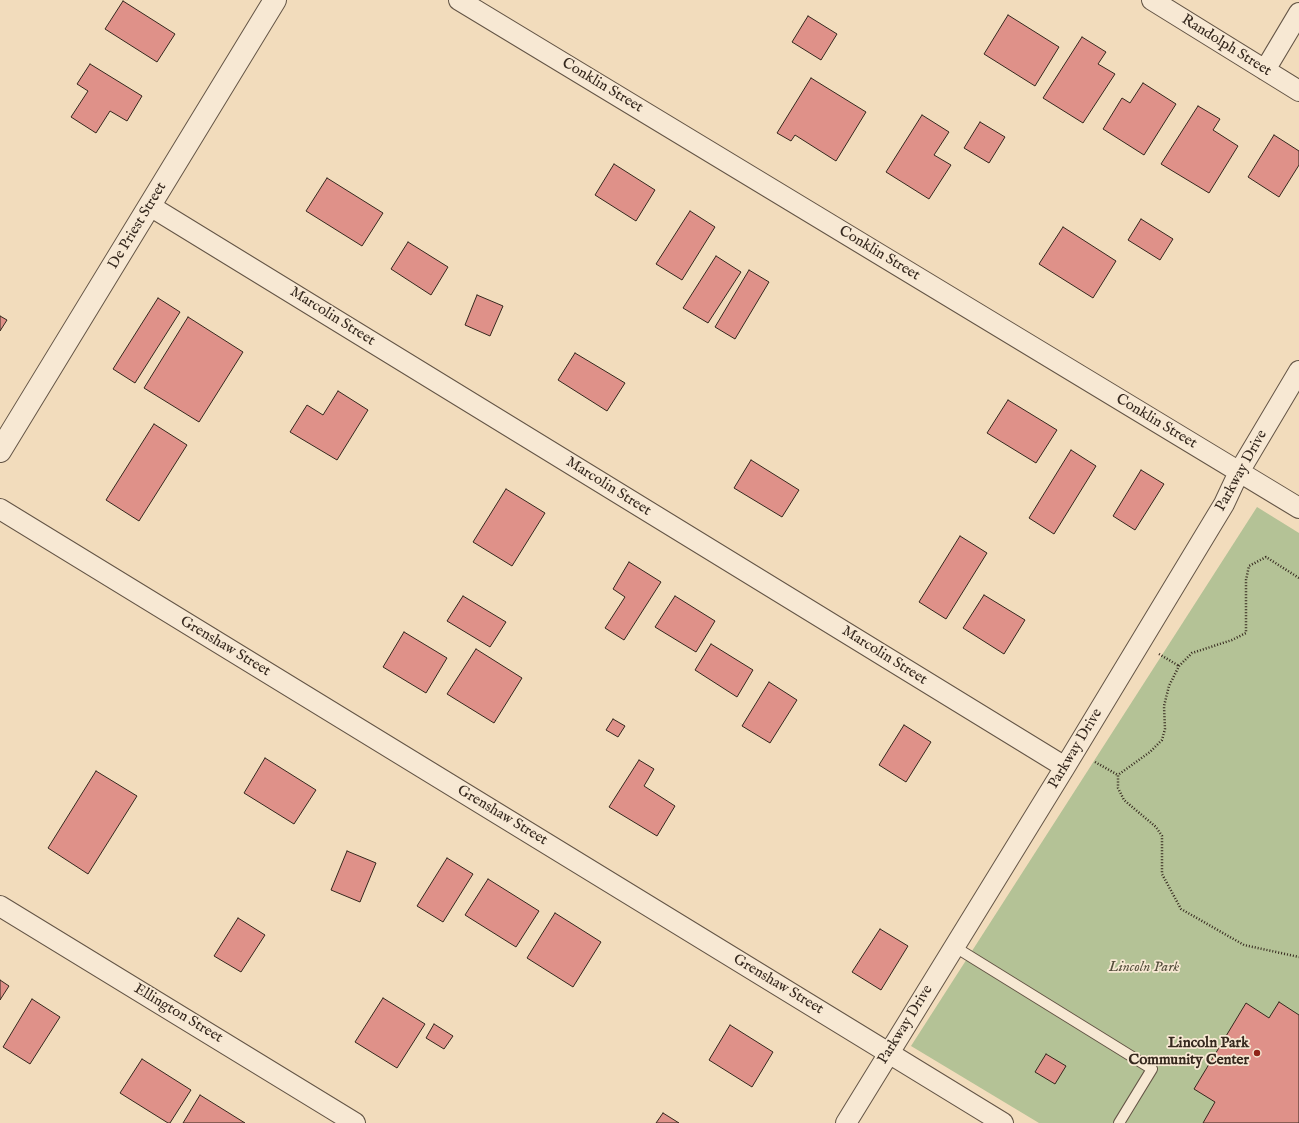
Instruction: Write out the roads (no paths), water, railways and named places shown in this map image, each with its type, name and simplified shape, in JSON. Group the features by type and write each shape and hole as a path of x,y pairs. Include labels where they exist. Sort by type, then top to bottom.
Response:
{"street":[{"name":"De Priest Street","path":"0,452 275,0"},
{"name":"Conklin Street","path":"459,0 1299,508"},
{"name":"Randolph Street","path":"1152,0 1299,91"},
{"path":"1265,70 1299,13"},
{"name":"Marcolin Street","path":"150,206 1065,768"},
{"name":"Parkway Drive","path":"846,1123 1065,768 1224,504 1239,472 1299,371"},
{"name":"Grenshaw Street","path":"0,510 1003,1123"},
{"name":"Ellington Street","path":"0,906 355,1123"}],"lane":[{"path":"955,947 1152,1069 1119,1123"}],"place":[{"name":"Lincoln Park Community Center","path":"1257,1053"}],"park label":[{"name":"Lincoln Park","path":"1144,968"}]}
